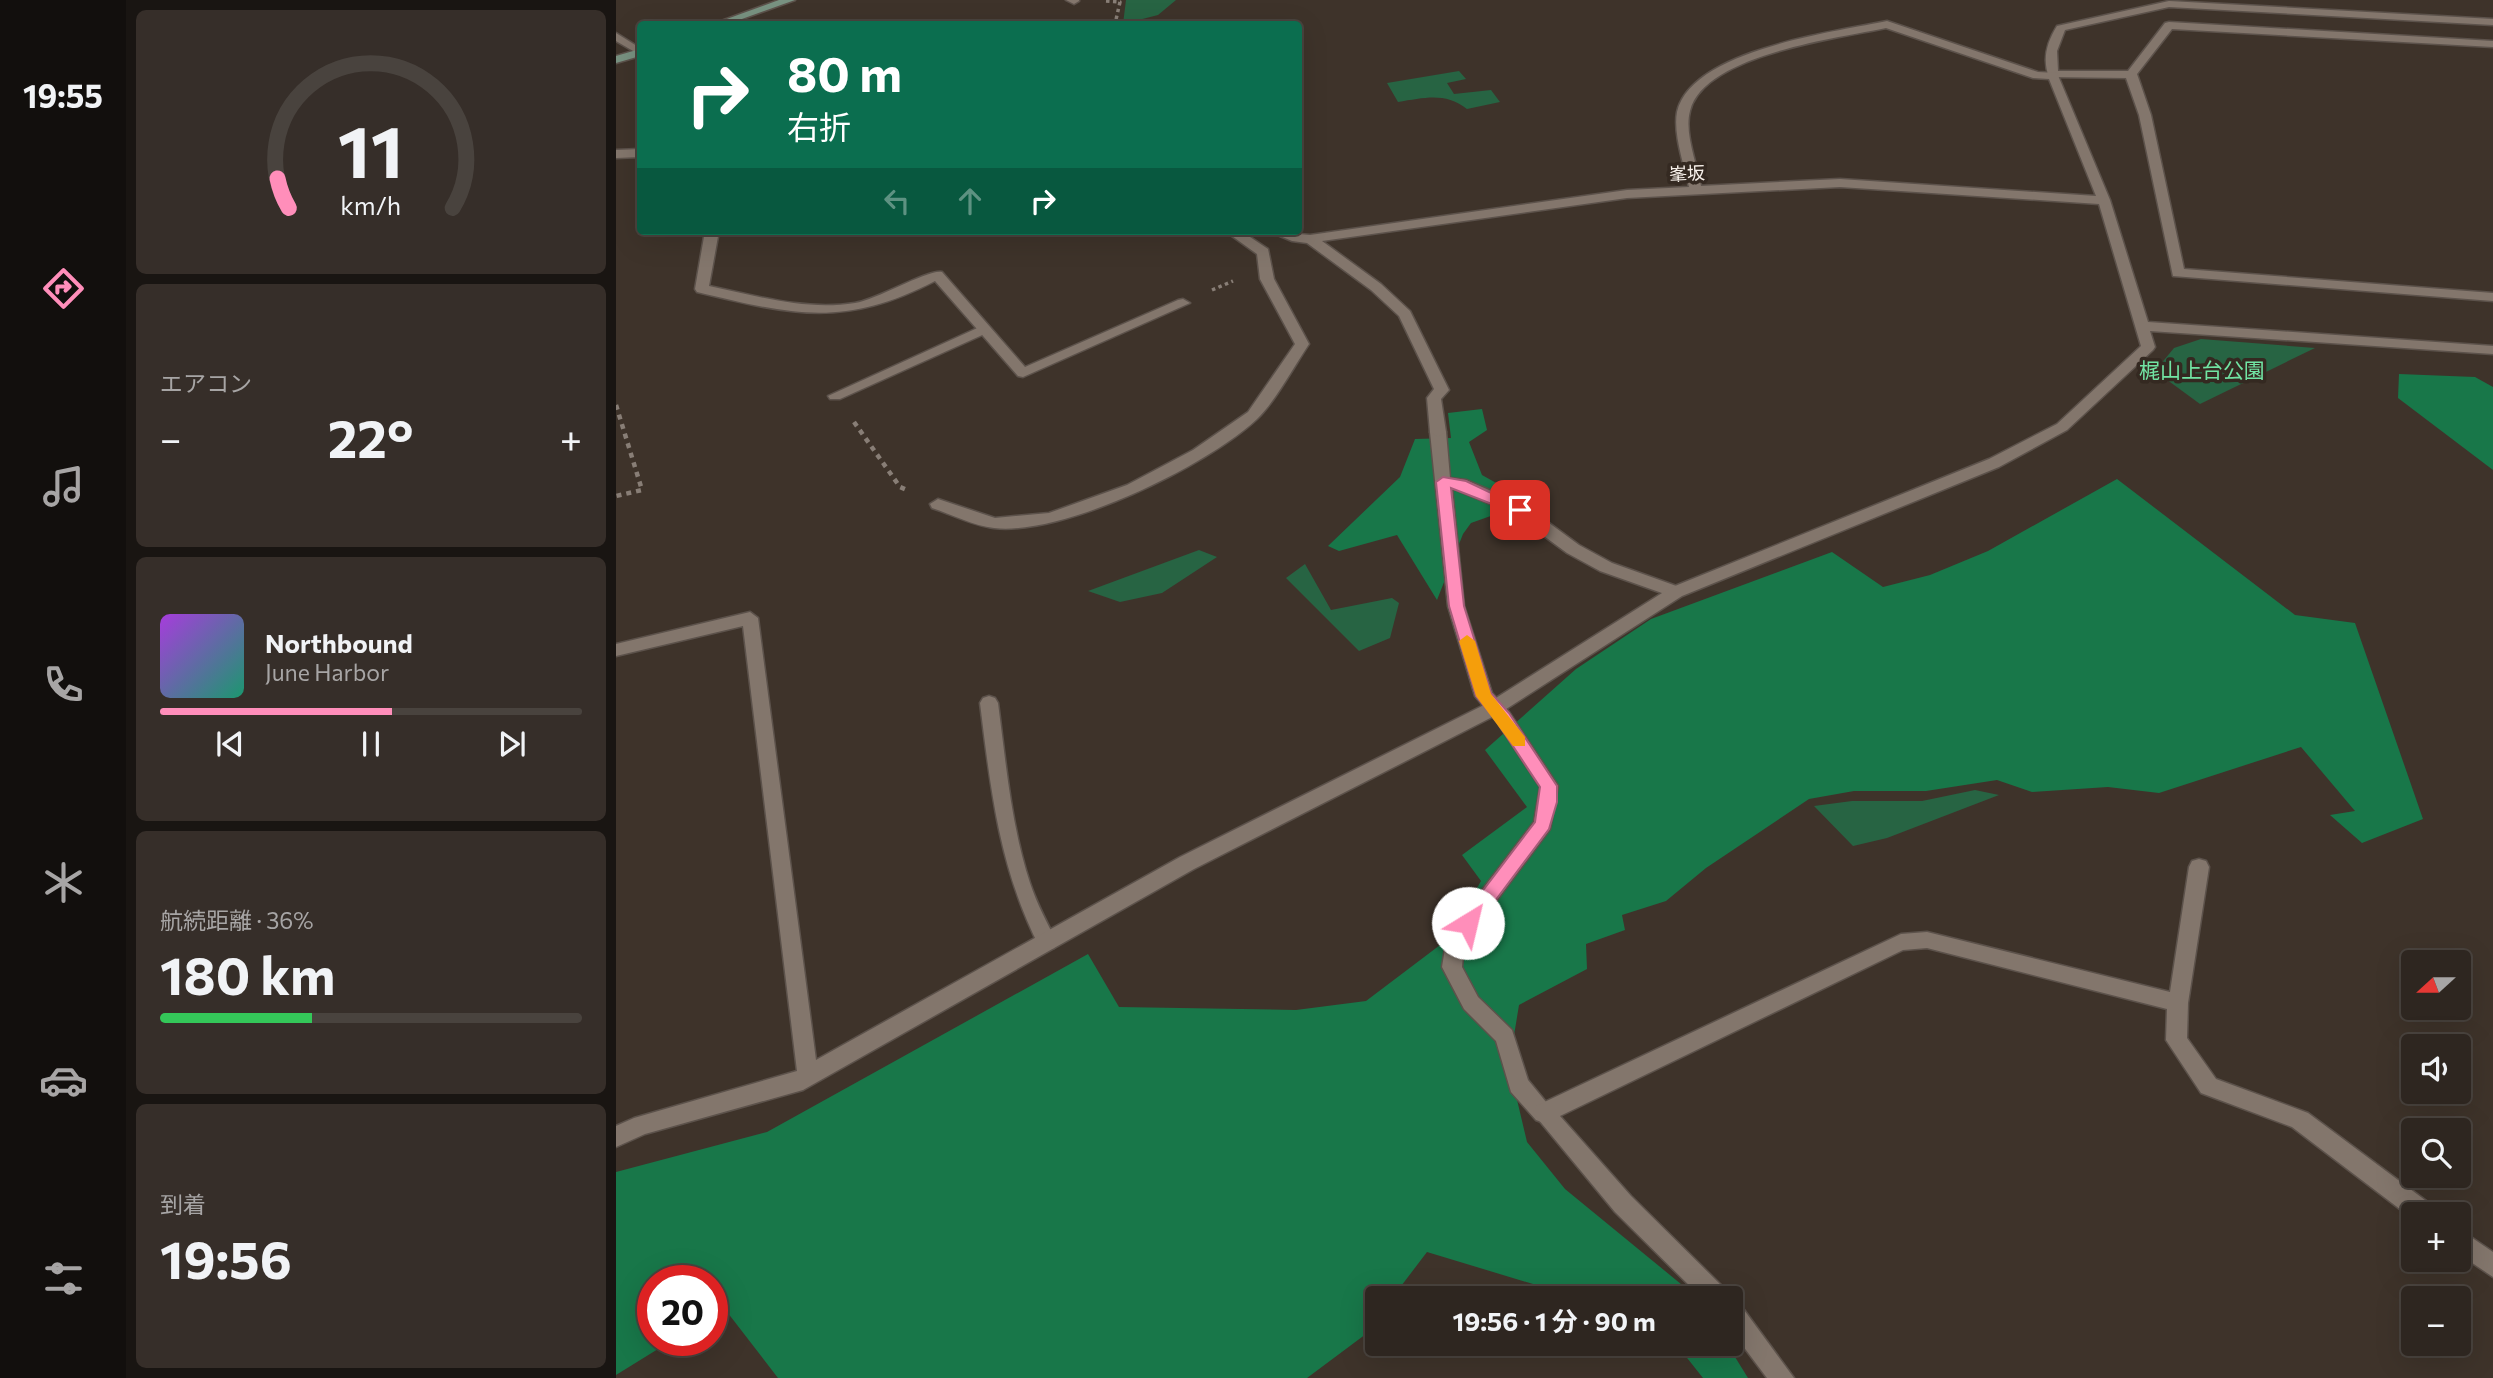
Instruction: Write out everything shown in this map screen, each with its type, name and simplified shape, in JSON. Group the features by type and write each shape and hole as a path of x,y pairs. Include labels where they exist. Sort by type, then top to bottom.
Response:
{"main road":[{"path":"728,21 790,0"},
{"path":"616,60 637,53"}],"street":[{"path":"616,1137 642,1125 795,1083 1187,863 1494,708 1676,592 1982,468 2062,427 2148,347 2104,200 2053,75 2050,55 2052,41 2061,28 2169,4 2493,22"},
{"path":"1696,190 1685,140 1683,113 1692,91 1712,75 1771,48 1804,38 1887,24 2038,76 2131,74"},
{"path":"2131,74 2169,25 2493,44"},
{"path":"616,36 637,50"},
{"path":"2131,74 2145,115 2178,273 2493,297"},
{"path":"616,154 637,155"},
{"name":"峯坂","path":"1288,235 1310,239 1627,194 1840,183 2104,200"},
{"path":"711,235 702,289 810,311 848,309 879,302 937,275 1023,373 1183,303"},
{"path":"938,504 994,523 1050,518 1133,489 1198,453 1253,415 1302,344 1267,279 1263,252 1238,235"},
{"path":"1310,239 1376,287 1405,314 1442,390 1434,398 1456,606 1484,696 1549,786 1549,802 1543,824 1454,942 1452,967 1471,1003 1505,1036 1519,1085 1623,1203 1706,1286"},
{"path":"2143,326 2493,350"},
{"path":"835,396 984,329"},
{"path":"1443,482 1461,484 1520,510 1573,549 1606,567 1676,592"},
{"path":"616,650 750,618 808,1076"},
{"path":"989,703 1011,859 1028,910 1046,942"},
{"path":"2199,867 2178,1003 2176,1040 2209,1086 2300,1121 2409,1202"},
{"path":"1544,1113 1901,942 1927,940 2178,1003"},
{"path":"2471,1249 2493,1266"},
{"path":"1743,1327 1782,1378"}],"path":[{"path":"1183,303 1242,277 1263,252"},
{"path":"835,396 900,486 938,504"},
{"path":"616,405 642,490 616,496"}],"green space":[{"path":"1126,0 1176,0 1158,15 1123,21"},
{"path":"1459,71 1466,79 1447,83 1454,94 1491,90 1500,102 1467,109 1443,98 1398,102 1387,83"},
{"name":"梶山上台公園","path":"2201,339 2315,348 2200,404 2155,371 2174,348"},
{"path":"2399,374 2475,377 2493,387 2493,470 2398,398"},
{"path":"1482,409 1487,430 1469,442 1482,475 1530,502 1471,523 1463,534 1437,600 1397,535 1339,551 1328,546 1400,477 1415,439 1451,438 1448,413"},
{"path":"2117,479 2295,615 2355,623 2423,819 2362,843 2330,815 2355,811 2301,747 2159,793 2108,787 2032,792 1997,780 1926,791 1854,791 1809,799 1706,868 1666,901 1622,915 1625,930 1586,944 1587,969 1519,1005 1509,1066 1527,1142 1565,1189 1683,1286 1539,1286 1427,1252 1401,1286 1365,1286 1365,1335 1307,1378 778,1378 728,1313 728,1265 637,1265 637,1356 647,1356 616,1375 616,1172 767,1132 1088,954 1119,1007 1296,1010 1366,1001 1448,939 1481,881 1462,855 1527,807 1485,750 1576,669 1651,619 1832,552 1883,587 1930,575 1988,551"},
{"path":"1199,550 1217,557 1162,593 1120,602 1088,591"},
{"path":"1305,564 1331,610 1392,598 1399,603 1390,638 1359,651 1286,578"},
{"path":"1975,790 1999,795 1887,838 1853,846 1814,806 1852,801 1922,801"},
{"path":"1686,1356 1734,1356 1748,1378 1703,1378"}],"slow traffic":[{"path":"1467,641 1484,696 1503,717 1519,741"}],"route":[{"path":"1468,923 1543,824 1549,802 1549,786 1503,717 1484,696 1456,606 1443,482 1461,484 1520,510"}]}
